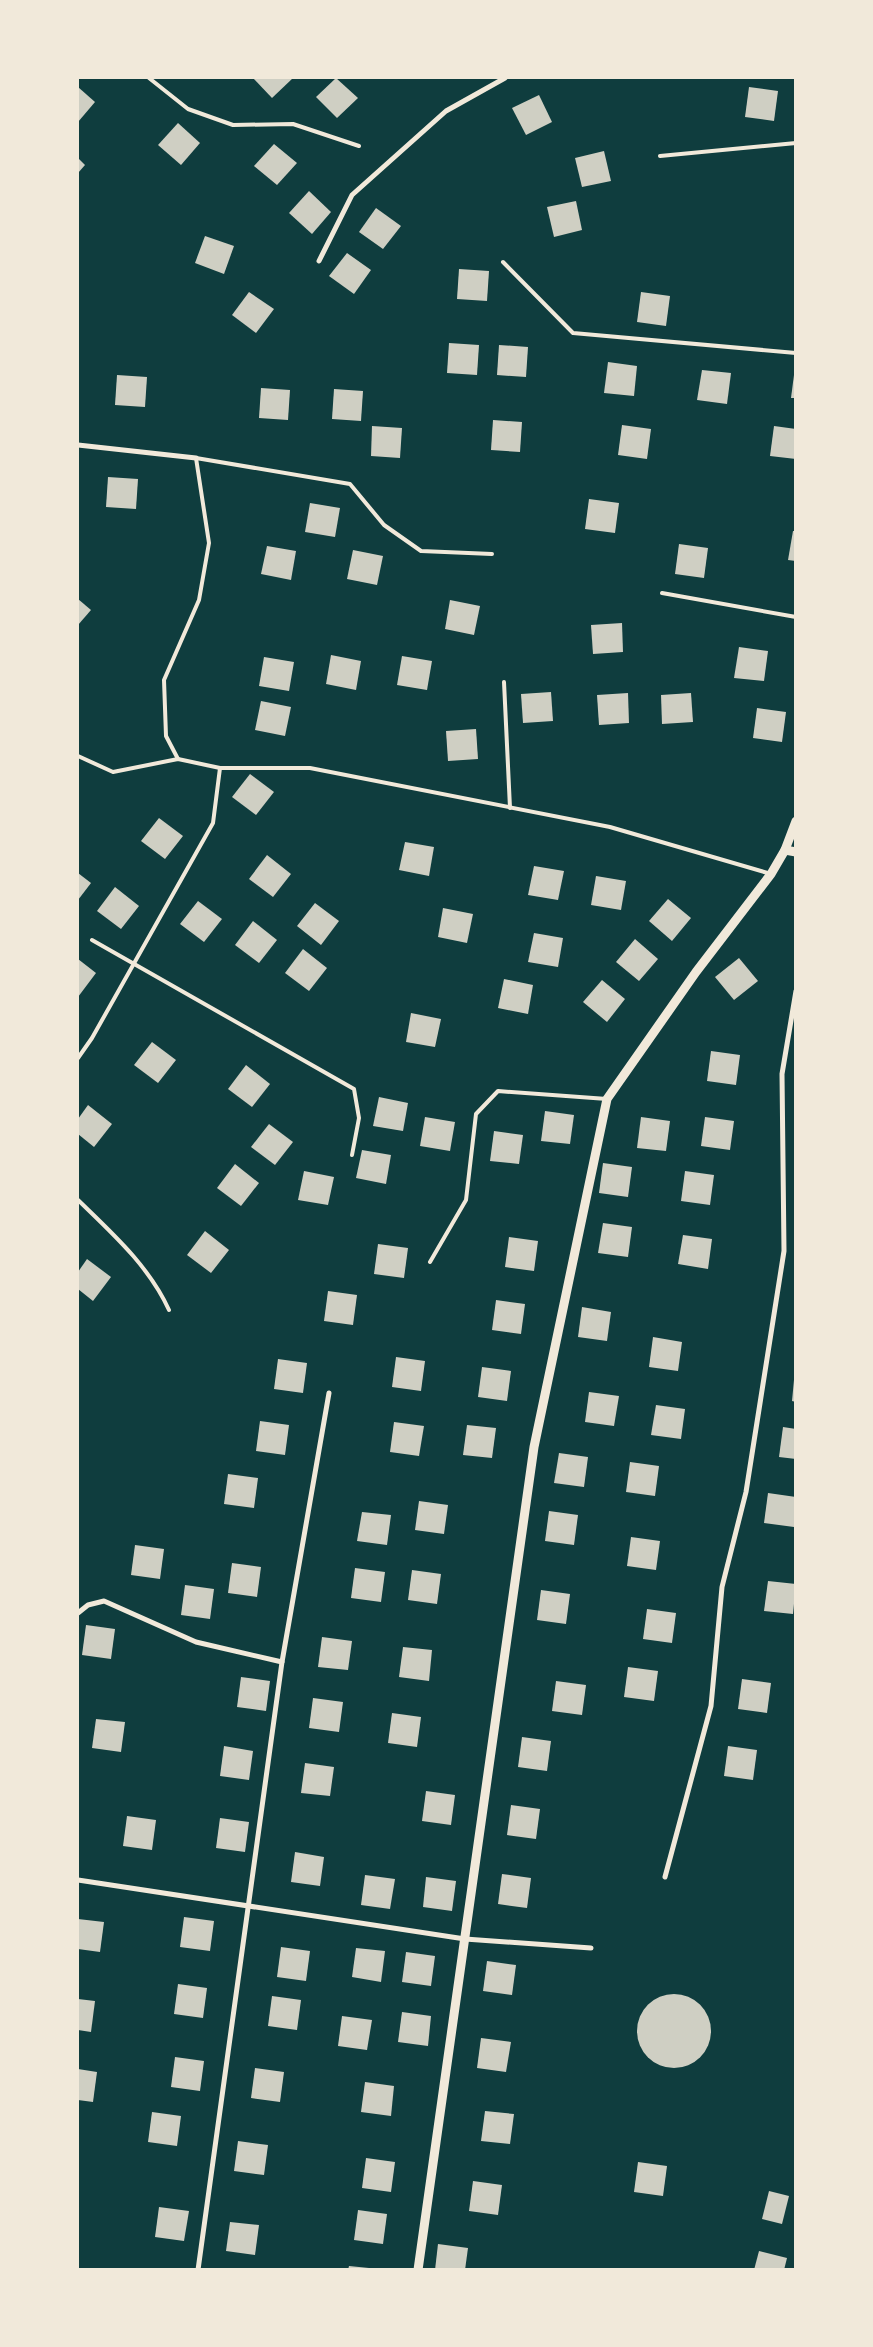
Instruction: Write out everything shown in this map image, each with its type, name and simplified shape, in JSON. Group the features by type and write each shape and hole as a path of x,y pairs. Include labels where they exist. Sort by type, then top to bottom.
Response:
{"street":[{"path":"319,262 352,195 446,111 505,78"},
{"path":"78,445 196,458"},
{"path":"418,2270 534,1447 607,1099 696,972 771,874 785,850 796,822"},
{"path":"785,850 796,852"},
{"path":"665,1877 711,1706 722,1587 746,1492 784,1251 782,1074 796,991"},
{"path":"198,2270 282,1662 329,1392"},
{"path":"78,1613 88,1605 104,1601 196,1642 282,1662"},
{"path":"78,1880 465,1939 591,1948"}],"lane":[{"path":"149,78 188,109 233,125 293,124 359,146"},
{"path":"660,156 796,143"},
{"path":"503,262 573,333 796,353"},
{"path":"178,759 166,736 164,680 199,600 209,543 196,458 350,484 384,525 421,551 492,554"},
{"path":"662,593 796,617"},
{"path":"504,682 510,808"},
{"path":"78,756 112,772 178,759 220,768 310,768 610,827 771,874"},
{"path":"78,1058 213,823 220,768"},
{"path":"92,940 354,1090 359,1118 352,1155"},
{"path":"430,1262 466,1200 476,1114 498,1091 607,1099"},
{"path":"78,1200 128,1248 162,1294 169,1310"}],"building":[{"path":"253,78 293,78 272,98"},
{"path":"336,78 358,98 337,118 316,97"},
{"path":"78,87 95,102 78,122"},
{"path":"749,87 778,91 774,121 745,117"},
{"path":"539,95 552,122 526,135 512,108"},
{"path":"178,123 200,143 181,165 158,145"},
{"path":"274,144 297,163 277,185 254,166"},
{"path":"604,151 611,181 582,187 575,158"},
{"path":"78,158 85,165 78,173"},
{"path":"309,191 331,212 312,234 289,213"},
{"path":"576,201 582,230 554,237 547,207"},
{"path":"376,208 401,226 383,249 359,232"},
{"path":"205,236 234,246 224,274 195,263"},
{"path":"347,253 371,270 354,294 329,276"},
{"path":"459,269 489,271 487,301 457,299"},
{"path":"249,292 274,309 256,333 232,315"},
{"path":"641,292 670,296 666,326 637,322"},
{"path":"449,343 479,345 477,375 447,373"},
{"path":"499,345 528,347 526,377 497,375"},
{"path":"608,362 637,366 634,396 604,393"},
{"path":"702,370 731,373 727,404 697,400"},
{"path":"117,375 147,377 145,407 115,405"},
{"path":"794,375 796,375 796,398 791,398"},
{"path":"261,388 290,390 288,420 259,418"},
{"path":"334,389 363,391 361,421 332,419"},
{"path":"493,420 522,422 520,452 491,450"},
{"path":"622,425 651,429 647,459 618,455"},
{"path":"372,426 402,428 400,458 371,456"},
{"path":"774,426 796,429 796,459 770,456"},
{"path":"108,477 138,479 136,509 106,507"},
{"path":"589,499 619,503 615,533 585,529"},
{"path":"310,503 340,508 335,537 305,532"},
{"path":"793,531 796,531 796,561 788,560"},
{"path":"679,544 708,548 704,578 675,574"},
{"path":"267,546 296,551 291,580 261,574"},
{"path":"353,550 383,556 377,585 347,579"},
{"path":"78,599 91,610 78,625"},
{"path":"450,600 480,606 474,635 445,629"},
{"path":"622,623 623,652 593,654 591,625"},
{"path":"739,647 768,651 764,681 734,678"},
{"path":"331,655 361,661 356,690 326,684"},
{"path":"402,656 432,661 427,690 397,685"},
{"path":"264,657 294,662 289,691 259,686"},
{"path":"551,692 553,721 523,723 521,694"},
{"path":"628,693 629,723 599,725 597,695"},
{"path":"691,693 693,722 662,724 661,695"},
{"path":"261,701 291,707 285,736 255,730"},
{"path":"757,708 786,712 782,742 753,738"},
{"path":"476,729 478,759 448,761 446,731"},
{"path":"250,774 274,792 256,815 232,797"},
{"path":"159,818 183,836 165,859 141,841"},
{"path":"405,842 434,847 429,876 399,870"},
{"path":"267,855 291,874 273,897 249,879"},
{"path":"534,866 564,871 558,900 528,895"},
{"path":"78,873 91,883 78,900"},
{"path":"596,876 626,881 621,910 591,905"},
{"path":"115,887 139,906 121,929 97,911"},
{"path":"668,899 691,918 672,941 649,921"},
{"path":"198,901 222,919 204,942 180,924"},
{"path":"315,903 339,921 321,945 297,926"},
{"path":"443,908 473,914 467,943 438,937"},
{"path":"253,921 277,940 259,963 235,945"},
{"path":"534,933 563,938 558,967 528,962"},
{"path":"635,939 658,959 639,981 616,962"},
{"path":"303,949 327,968 309,991 285,973"},
{"path":"739,958 758,981 734,1000 715,977"},
{"path":"78,959 96,973 78,997"},
{"path":"504,979 533,985 528,1014 498,1008"},
{"path":"602,980 625,999 607,1022 583,1002"},
{"path":"411,1013 441,1019 435,1047 406,1042"},
{"path":"152,1042 176,1060 158,1083 134,1065"},
{"path":"711,1051 740,1055 736,1085 707,1081"},
{"path":"246,1065 270,1084 252,1107 228,1089"},
{"path":"379,1097 408,1103 403,1131 373,1126"},
{"path":"88,1105 112,1124 94,1147 78,1134 78,1119"},
{"path":"545,1111 574,1115 570,1144 541,1141"},
{"path":"425,1117 455,1122 450,1151 420,1146"},
{"path":"641,1117 670,1121 666,1151 637,1148"},
{"path":"705,1117 734,1121 730,1150 701,1146"},
{"path":"269,1124 293,1142 275,1165 251,1147"},
{"path":"494,1131 523,1135 519,1164 490,1161"},
{"path":"362,1150 391,1155 386,1184 356,1178"},
{"path":"603,1163 632,1167 628,1197 599,1193"},
{"path":"235,1164 259,1183 241,1206 217,1188"},
{"path":"304,1171 334,1177 328,1205 298,1200"},
{"path":"685,1171 714,1175 710,1205 681,1201"},
{"path":"603,1223 632,1227 628,1257 598,1253"},
{"path":"205,1231 229,1250 211,1273 187,1255"},
{"path":"683,1235 712,1239 708,1269 678,1264"},
{"path":"509,1237 538,1241 534,1271 505,1267"},
{"path":"378,1244 408,1248 404,1278 374,1274"},
{"path":"87,1259 111,1277 93,1301 78,1289 78,1272"},
{"path":"328,1291 357,1295 353,1325 324,1321"},
{"path":"496,1300 525,1304 521,1334 492,1330"},
{"path":"582,1307 611,1312 607,1341 578,1337"},
{"path":"653,1337 682,1342 678,1371 649,1367"},
{"path":"396,1357 425,1361 421,1391 392,1387"},
{"path":"278,1359 307,1363 303,1393 274,1389"},
{"path":"482,1367 511,1371 507,1401 478,1397"},
{"path":"794,1380 796,1381 796,1402 792,1401"},
{"path":"589,1392 619,1396 614,1426 585,1422"},
{"path":"656,1405 685,1409 681,1439 651,1435"},
{"path":"260,1421 289,1425 285,1455 256,1451"},
{"path":"394,1422 424,1426 419,1456 390,1452"},
{"path":"467,1425 496,1428 492,1458 463,1455"},
{"path":"783,1427 796,1429 796,1459 779,1457"},
{"path":"559,1453 588,1457 584,1487 554,1483"},
{"path":"630,1462 659,1466 655,1496 626,1492"},
{"path":"228,1474 258,1478 254,1508 224,1504"},
{"path":"768,1493 796,1497 794,1527 764,1523"},
{"path":"419,1501 448,1505 444,1534 415,1530"},
{"path":"549,1511 578,1515 574,1545 545,1541"},
{"path":"362,1512 391,1515 387,1545 357,1541"},
{"path":"631,1537 660,1541 656,1570 627,1566"},
{"path":"135,1545 164,1549 160,1579 131,1575"},
{"path":"232,1563 261,1567 257,1597 228,1593"},
{"path":"355,1568 385,1572 381,1602 351,1598"},
{"path":"412,1570 441,1574 437,1604 408,1600"},
{"path":"768,1581 796,1584 793,1614 764,1611"},
{"path":"185,1585 214,1589 210,1619 181,1615"},
{"path":"541,1590 570,1594 566,1624 537,1620"},
{"path":"647,1609 676,1613 672,1643 643,1639"},
{"path":"86,1625 115,1629 111,1659 82,1655"},
{"path":"322,1637 352,1641 348,1670 318,1667"},
{"path":"403,1647 432,1650 429,1681 399,1677"},
{"path":"628,1667 658,1671 654,1701 624,1697"},
{"path":"241,1677 270,1681 266,1711 237,1707"},
{"path":"742,1679 771,1683 767,1713 738,1709"},
{"path":"556,1681 586,1685 582,1715 552,1711"},
{"path":"313,1698 343,1702 339,1732 309,1728"},
{"path":"392,1713 421,1717 417,1747 388,1743"},
{"path":"96,1719 125,1722 121,1752 92,1748"},
{"path":"522,1737 551,1741 547,1771 518,1767"},
{"path":"224,1746 253,1751 249,1780 220,1776"},
{"path":"728,1746 757,1750 753,1780 724,1776"},
{"path":"305,1763 334,1767 330,1796 301,1793"},
{"path":"426,1791 455,1795 451,1825 422,1821"},
{"path":"511,1805 540,1809 536,1839 507,1835"},
{"path":"127,1816 156,1820 152,1850 123,1846"},
{"path":"220,1818 249,1822 245,1852 216,1848"},
{"path":"295,1852 324,1857 320,1886 291,1882"},
{"path":"502,1874 531,1878 527,1908 498,1904"},
{"path":"365,1875 395,1879 390,1909 361,1905"},
{"path":"426,1877 456,1881 452,1911 423,1907"},
{"path":"184,1917 214,1921 210,1951 180,1947"},
{"path":"78,1919 104,1922 100,1952 78,1949"},
{"path":"281,1947 310,1951 306,1981 277,1977"},
{"path":"356,1948 385,1951 381,1982 352,1977"},
{"path":"406,1952 435,1956 431,1986 402,1982"},
{"path":"487,1961 516,1965 512,1995 483,1991"},
{"path":"178,1984 207,1988 203,2018 174,2014"},
{"path":"667,1994 681,1994 695,2000 705,2010 711,2024 709,2045 695,2062 681,2068 667,2068 653,2062 643,2052 637,2038 637,2024 643,2010 653,2000"},
{"path":"272,1996 301,2000 297,2030 268,2026"},
{"path":"78,1999 95,2001 91,2032 78,2030"},
{"path":"402,2012 431,2016 428,2046 398,2042"},
{"path":"342,2016 372,2020 367,2050 338,2046"},
{"path":"481,2038 511,2042 506,2072 477,2068"},
{"path":"175,2057 204,2061 200,2091 171,2087"},
{"path":"255,2068 284,2072 280,2102 251,2098"},
{"path":"78,2069 97,2072 93,2102 78,2100"},
{"path":"365,2082 394,2086 391,2116 361,2112"},
{"path":"485,2111 514,2114 510,2144 481,2141"},
{"path":"152,2112 181,2116 177,2146 148,2142"},
{"path":"238,2141 268,2145 264,2175 234,2171"},
{"path":"366,2158 395,2162 391,2192 362,2188"},
{"path":"638,2162 667,2166 663,2196 634,2192"},
{"path":"473,2181 502,2185 498,2215 469,2211"},
{"path":"769,2191 789,2196 782,2224 762,2219"},
{"path":"159,2207 189,2211 184,2241 155,2237"},
{"path":"358,2210 387,2214 383,2244 354,2240"},
{"path":"230,2222 259,2225 255,2255 226,2251"},
{"path":"438,2244 468,2248 465,2270 435,2270"},
{"path":"759,2251 787,2258 784,2270 754,2270"},
{"path":"349,2266 369,2268 369,2270 348,2270"}]}
